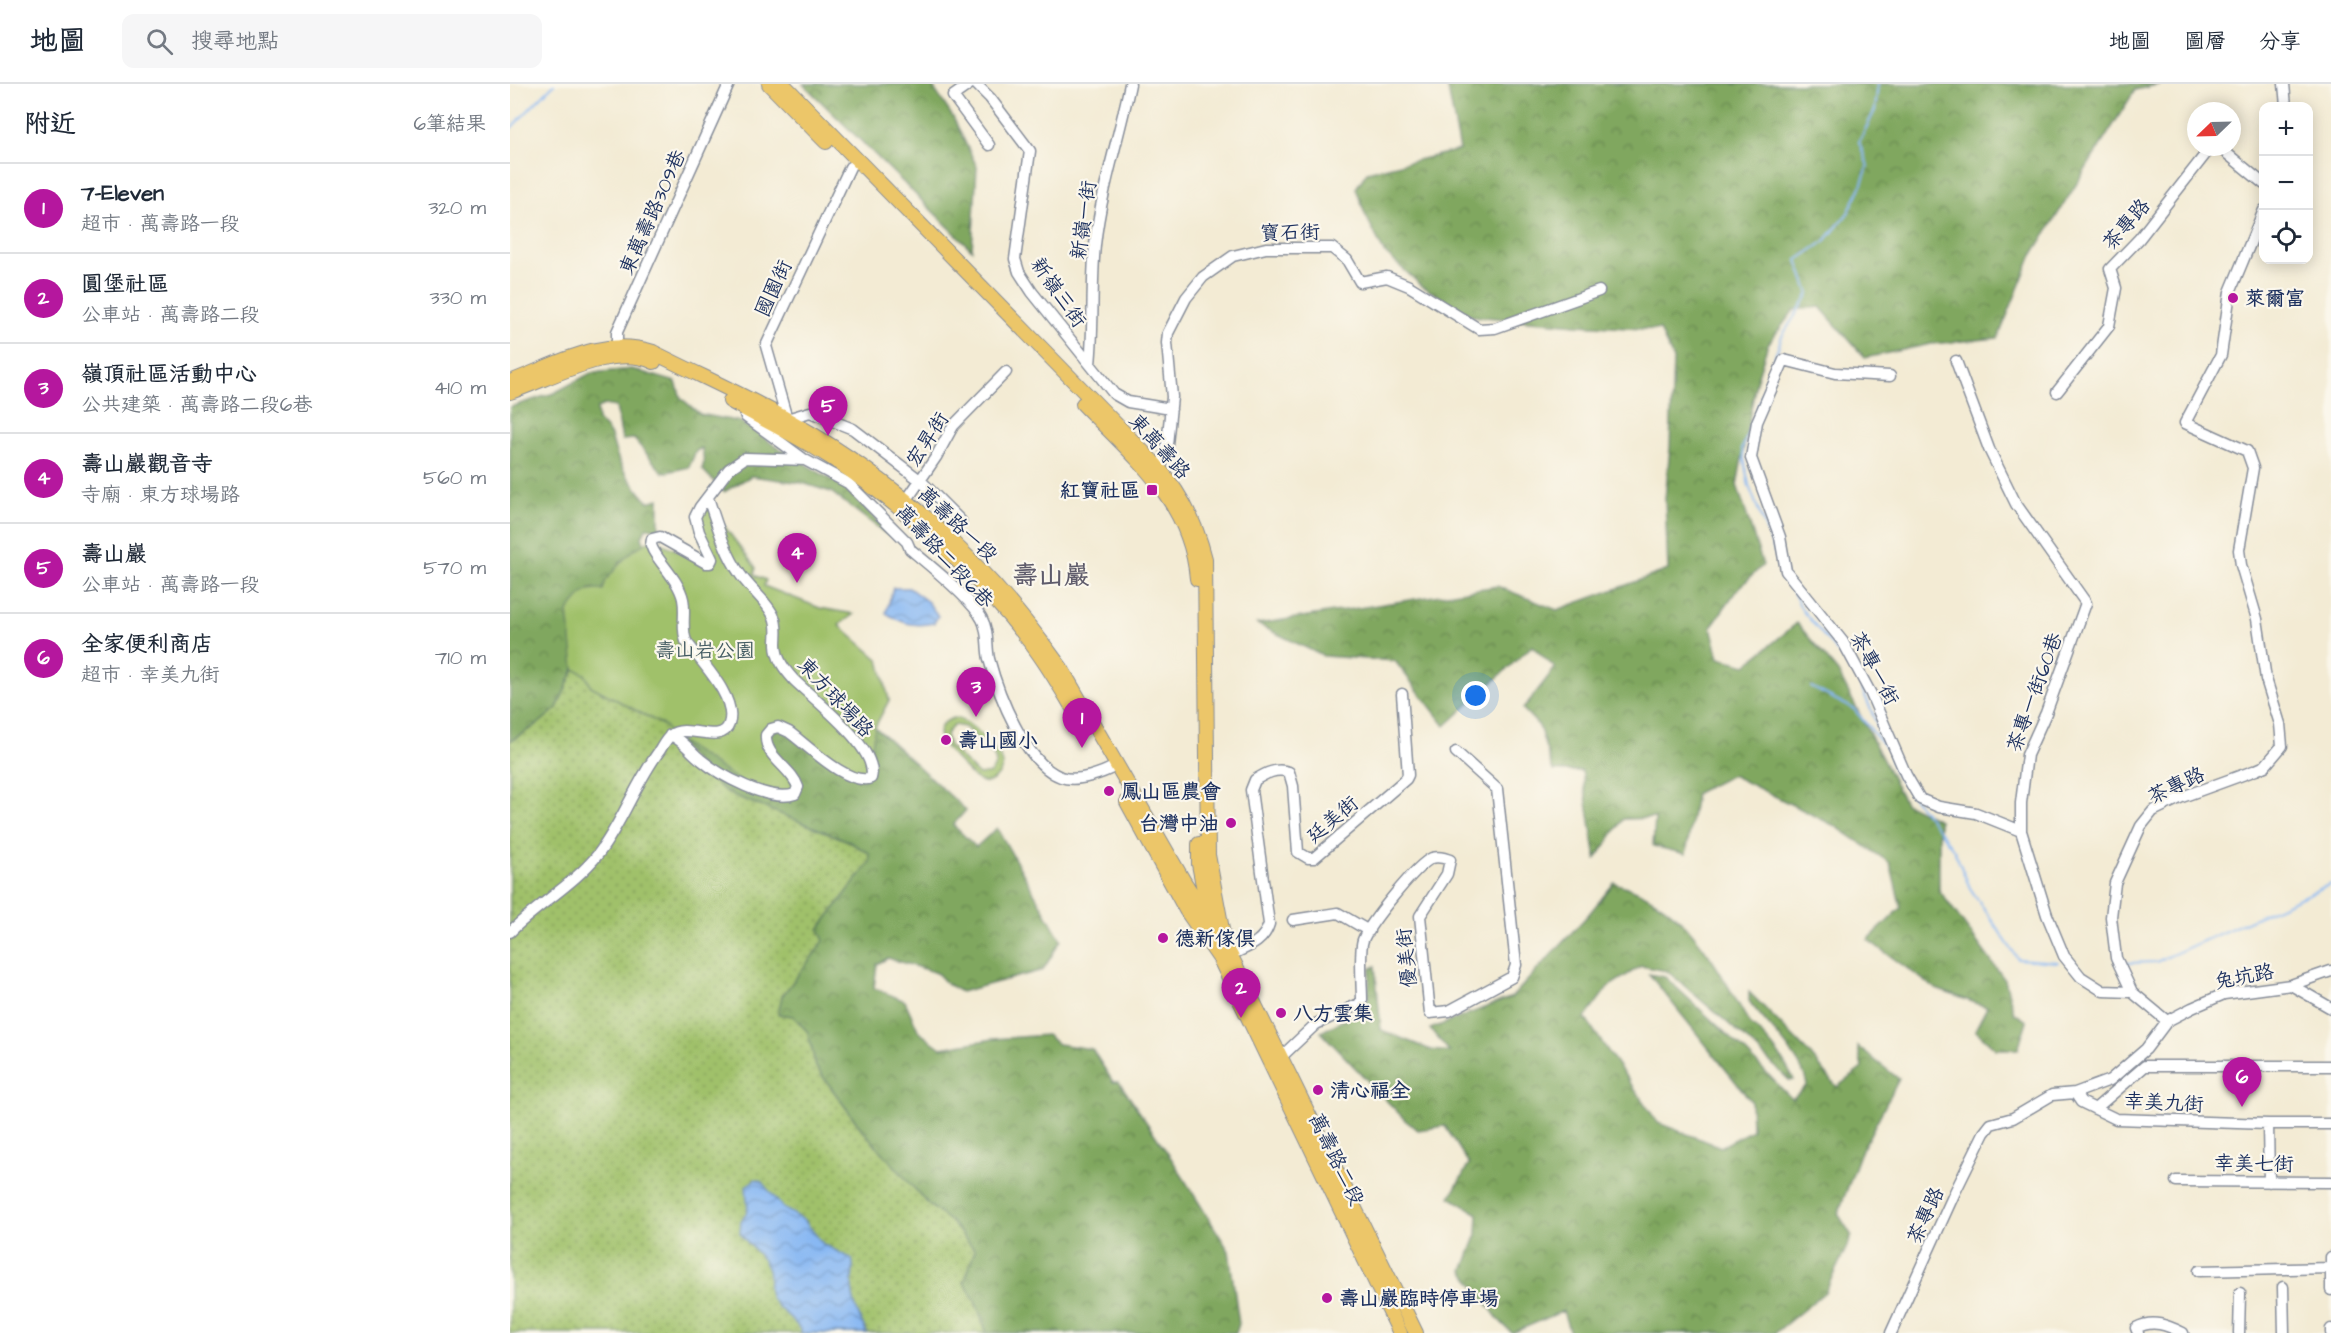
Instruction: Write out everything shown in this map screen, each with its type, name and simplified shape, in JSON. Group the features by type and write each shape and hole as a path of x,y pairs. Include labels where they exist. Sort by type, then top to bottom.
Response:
{"main road":[{"name":"東萬壽路","path":"769,84 1158,475 1185,525 1196,563 1198,596 1200,870 1208,930"},
{"name":"東萬壽路","path":"783,84 1183,501 1198,533 1204,559 1208,855 1225,953"},
{"name":"萬壽路一段","path":"510,382 601,348 618,351"},
{"name":"萬壽路一段","path":"510,392 618,351 637,348 653,352 872,473 947,536 1008,600 1061,668 1186,910 1208,930"},
{"name":"萬壽路一段","path":"784,424 865,482 938,543 968,573 1035,649 1183,880 1208,930"},
{"path":"1183,880 1187,880 1200,870"},
{"name":"萬壽路二段","path":"1208,930 1225,953 1281,1057 1416,1333"},
{"name":"萬壽路二段","path":"1225,953 1400,1333"}],"street":[{"name":"東萬壽路309巷","path":"618,351 617,332 729,84"},
{"path":"970,84 953,96 988,145"},
{"name":"新嶺三街","path":"976,84 990,98 1030,151 1015,259 1019,272 1032,292 1113,394 1120,399 1171,410"},
{"name":"新嶺一街","path":"1090,364 1097,232 1110,160 1126,109 1130,84"},
{"path":"2283,84 2285,102"},
{"name":"茶專路","path":"2057,392 2109,326 2115,288 2110,269 2139,239 2204,156"},
{"path":"2230,156 2259,180"},
{"name":"國園街","path":"784,424 766,346 850,167"},
{"name":"茶專路","path":"1891,1333 1984,1133 1991,1124 2013,1118 2052,1095 2075,1093 2110,1080 2146,1048 2167,1022 2132,992 2116,958 2111,917 2115,883 2141,826 2153,811 2182,797 2265,766 2282,746 2280,723 2266,679 2257,619 2241,565 2239,549 2253,468 2247,451 2185,423 2221,355 2230,292 2259,222"},
{"name":"寶石街","path":"1158,475 1166,454 1171,410 1172,390 1167,343 1172,323 1186,298 1203,277 1233,256 1266,248 1332,248 1347,260 1360,282 1387,277 1409,286 1479,329 1495,328 1599,291"},
{"name":"茶專一街","path":"1890,376 1835,373 1784,360 1757,422 1751,458 1780,537 1786,571 1843,642 1870,694 1906,775 1920,799 1939,807 1976,813 2021,831"},
{"name":"茶專一街60巷","path":"1956,361 1989,449 2016,504 2086,603 2046,713 2027,755 2021,803 2021,831"},
{"name":"宏昇街","path":"906,501 921,481 953,426 1006,372"},
{"path":"746,404 746,417 805,460"},
{"path":"784,424 810,412 853,429 921,481 962,521 947,536"},
{"path":"510,932 585,868 598,853 610,837 650,763 670,735 681,730 715,734 728,727 730,722 730,710 725,694 686,641 682,632 683,597 651,545 652,539 660,537 693,557 710,563 712,559 699,532 695,517 729,469 745,458 805,460"},
{"name":"萬壽路二段6巷","path":"805,460 848,483 862,495 907,542 910,549 957,591 981,617 986,627 989,659 1011,722 1039,760 1054,774 1063,778 1086,777 1113,768"},
{"name":"東方球場路","path":"670,735 677,737 698,758 725,777 772,794 795,794 798,787 795,778 776,758 765,741 768,732 778,726 849,777 863,780 872,776 869,764 855,738 785,670 776,647 775,618 748,586 732,561 708,498"},
{"name":"廷美街","path":"1225,953 1255,944 1262,939 1269,924 1251,790 1255,780 1268,772 1282,770 1289,772 1293,786 1298,852 1308,858 1314,858 1406,779 1408,775 1402,694"},
{"name":"優美街","path":"1281,1057 1316,1024 1359,1004 1362,1000 1363,940 1410,877 1424,862 1434,857 1450,860 1447,874 1420,916 1430,1013 1449,1011 1477,998 1512,977 1516,965 1497,789 1456,752"},
{"path":"2021,831 2047,915 2064,956 2080,977 2103,991 2132,992"},
{"path":"1293,920 1338,913 1369,931"},
{"name":"兔坑路","path":"2167,1022 2224,994 2291,985 2331,971"},
{"path":"2291,985 2331,1008"},
{"path":"2095,1109 2145,1066 2331,1066"},
{"name":"幸美九街","path":"2075,1093 2081,1102 2116,1119 2331,1124"},
{"path":"2268,1124 2269,1182"},
{"name":"幸美七街","path":"2176,1181 2331,1182"},
{"path":"2331,1257 2331,1290"},
{"path":"2199,1271 2330,1269"},
{"path":"2283,1287 2284,1333"},
{"path":"2240,1293 2240,1333"},
{"path":"2138,1333 2136,1328 2147,1322 2169,1326 2183,1333"}],"green space":[{"path":"803,84 931,84 953,117 977,167 972,250"},
{"path":"1447,84 2161,84 2135,90 2031,257 1998,338 1931,344 1865,358 1820,307 1794,310 1768,344 1756,382 1737,485 1763,565 1736,591 1711,627 1719,658 1746,665 1797,623 1838,672 1905,803 1939,820 1939,890 2005,980 2014,1013 2027,1021 2018,1049 1996,1049 1975,1030 1987,1007 1936,989 1868,940 1901,908 1890,863 1835,826 1732,775 1696,793 1686,854 1653,846 1655,818 1623,819 1596,859 1582,771 1553,771 1539,726 1523,709 1555,668 1532,646 1445,726 1395,661 1323,656 1257,624 1497,586 1557,610 1668,570 1665,499 1670,447 1673,359 1660,330 1472,316 1423,287 1384,252 1365,214 1356,188 1367,172 1460,150"},
{"path":"632,369 676,382 681,398 700,414 741,422 777,447 845,488 892,535 885,533 831,492 802,483 751,476 724,492 702,469 704,462 702,448 696,451 689,467 663,473 634,439 622,440 616,407 604,405 597,408 598,421 610,434 620,464 627,476 648,502 659,499 659,529 646,528 642,537 646,551 889,700 875,727 966,810 953,825 976,847 997,828 1061,940 1043,970 961,992 947,984 937,973 888,958 877,964 874,988 905,1001 919,1032 941,1048 993,1039 1047,1035 1058,1044 1092,1049 1113,1082 1119,1082 1171,1158 1229,1251 1239,1324 1236,1333 987,1333 975,1300 964,1283 975,1250 951,1222 929,1205 860,1127 816,1067 808,1032 793,1016 778,1014 782,996 824,941 819,929 870,862 869,853 846,840 728,793 713,781 665,726 591,686 585,674 574,669 557,708 538,724 510,741 510,407 554,393 591,373"},
{"name":"壽山岩公園","path":"705,501 756,568 754,575 766,580 764,586 820,608 854,614 839,625 879,660 889,700 875,727 869,764 863,781 782,727 766,735 786,769 795,794 746,785 670,735 665,726 591,686 585,674 574,669 568,611 587,591 603,590 606,580 635,549 652,539 708,564 696,524"},
{"path":"574,669 585,674 591,686 665,726 713,781 728,793 846,840 869,853 871,861 819,929 825,941 782,996 793,1016 808,1032 816,1067 860,1127 929,1205 951,1222 975,1250 965,1283 975,1300 987,1333 510,1333 510,741 538,724 557,708"},
{"path":"953,718 967,723 996,750 1003,764 997,777 985,782 969,773 941,739 940,728","holes":["954,725 965,727 994,756 996,763 991,773 979,775 949,746 946,734"]},
{"path":"1614,883 1640,892 1680,920 1711,958 1750,1024 1775,1049 1794,1080 1789,1080 1744,1037 1667,971 1641,966 1608,987 1585,1018 1658,1123 1721,1147 1752,1130 1751,1101 1649,974 1665,977 1744,1050 1792,1099 1807,1085 1804,1074 1791,1052 1749,1001 1749,992 1810,1054 1837,1087 1862,1068 1858,1047 1899,1079 1860,1154 1838,1214 1852,1236 1825,1292 1775,1333 1570,1333 1563,1311 1512,1333 1498,1319 1463,1271 1477,1234 1478,1214 1450,1197 1469,1164 1445,1126 1418,1130 1406,1121 1321,1032 1367,1008 1370,969 1375,966 1381,1030 1431,1050 1450,1052 1430,1029 1512,997 1588,915"}],"water":[{"path":"893,588 909,588 928,602 938,616 934,623 909,624 886,613"},
{"path":"756,1179 761,1181 783,1208 804,1220 823,1244 852,1259 854,1299 867,1333 802,1333 771,1298 766,1265 740,1233 741,1222 748,1211 746,1186"}],"waterway":[{"path":"510,129 554,84"},
{"path":"1754,417 1782,336 1809,294 1797,260 1825,241 1848,213 1860,189 1868,166 1859,142 1875,110 1878,84"},
{"path":"1752,422 1742,449 1749,486 1780,565"},
{"path":"1788,581 1802,610 1853,670"},
{"path":"1861,686 1889,753"},
{"path":"1811,687 1854,709 1886,748"},
{"path":"1889,753 1894,772 1954,850 1970,888 2018,959 2058,962"},
{"path":"2127,963 2156,962 2331,884"}],"place":[{"name":"萊爾富","path":"2233,298"},
{"name":"壽山巖","path":"828,436"},
{"name":"紅寶社區","path":"1152,490"},
{"name":"壽山巖觀音寺","path":"797,583"},
{"name":"嶺頂社區活動中心","path":"976,717"},
{"name":"壽山國小","path":"946,740"},
{"name":"7-Eleven","path":"1082,748"},
{"name":"鳳山區農會","path":"1109,791"},
{"name":"台灣中油","path":"1231,823"},
{"name":"德新傢俱","path":"1163,938"},
{"name":"八方雲集","path":"1281,1013"},
{"name":"圓堡社區","path":"1241,1018"},
{"name":"清心福全","path":"1318,1090"},
{"name":"全家便利商店","path":"2242,1107"},
{"name":"壽山巖臨時停車場","path":"1327,1298"}],"district":[{"name":"壽山巖","path":"1051,575"}]}
